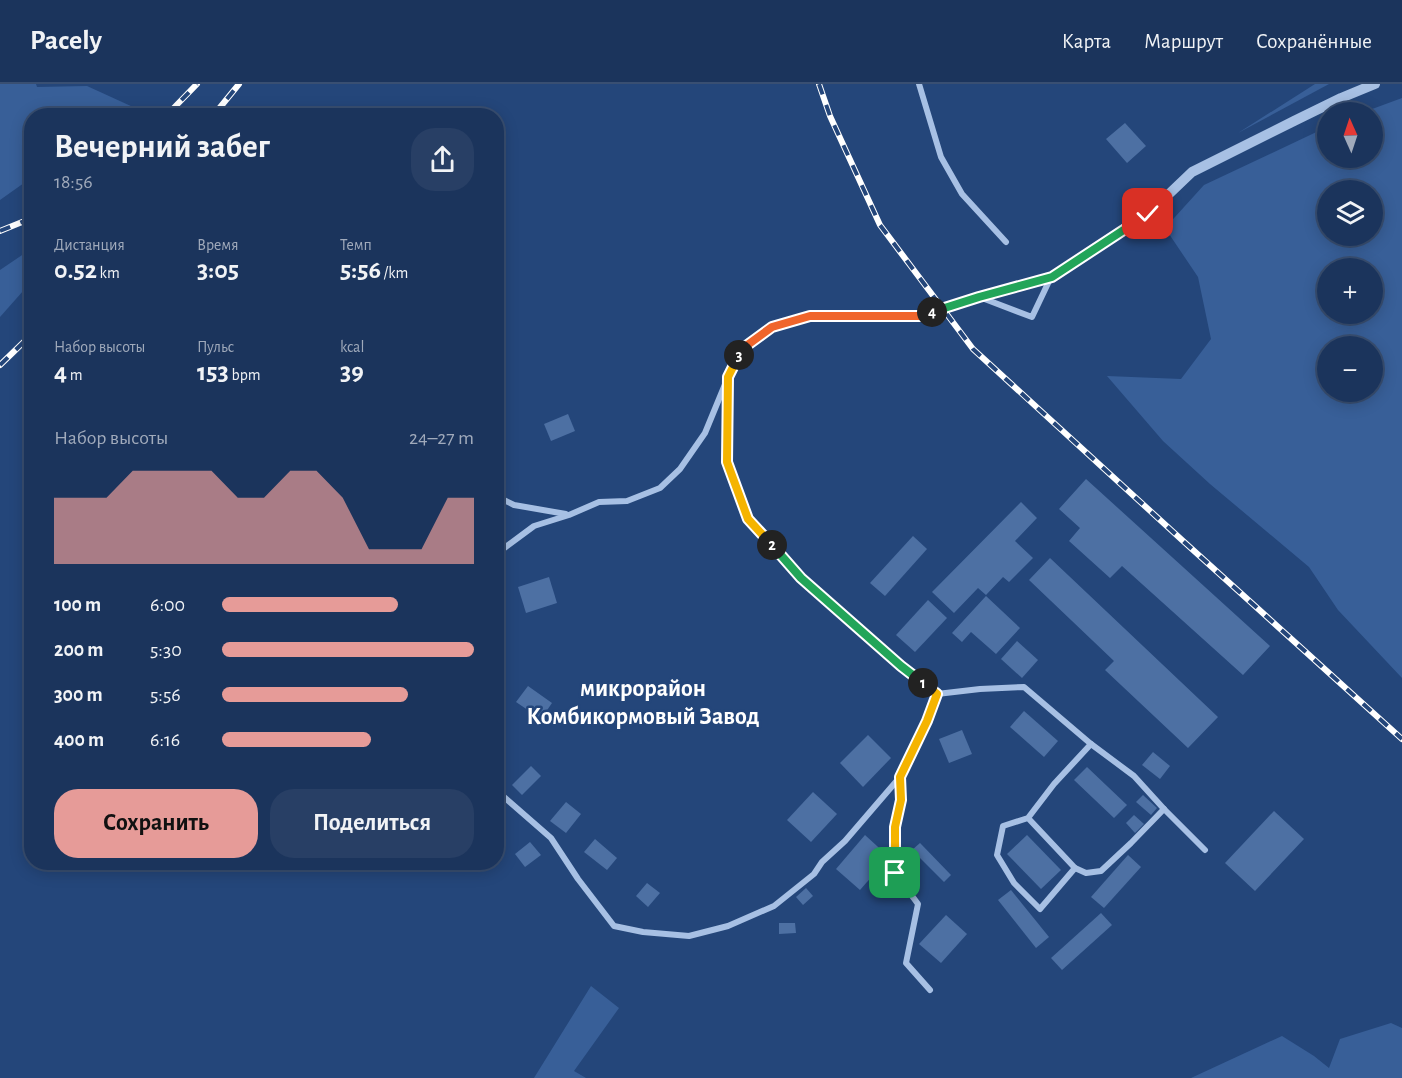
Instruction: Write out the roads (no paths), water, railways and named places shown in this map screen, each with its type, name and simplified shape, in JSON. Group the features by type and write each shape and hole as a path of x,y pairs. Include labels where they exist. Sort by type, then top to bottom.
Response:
{"street":[{"path":"919,84 941,157 962,194 1006,242"},
{"path":"504,548 534,526 569,515 598,502 627,501 660,488 680,469 705,433 742,349 772,327 810,316 920,316 1052,277 1148,214 1192,172 1341,98 1375,84"},
{"path":"979,297 1032,317 1052,277"},
{"path":"728,377 727,462 748,519 801,578 901,666 937,694 1024,687 1091,744 1134,776 1205,850"},
{"path":"504,500 514,506 569,515"},
{"path":"504,797 551,838 578,879 614,926 643,932 689,936 728,926 774,906 814,874 822,862 845,841 900,777 927,721 937,694"},
{"path":"1075,868 1040,909 1014,883 997,855 1003,826 1028,818 1054,784 1091,744"},
{"path":"900,777 901,800 895,827 895,873 918,904 906,963 930,990"},
{"path":"1028,818 1075,868 1086,873 1101,872 1164,808"}],"railway":[{"path":"174,108 197,84"},
{"path":"220,108 239,84"},
{"path":"819,84 830,116 880,225 973,349 1402,739"},
{"path":"0,231 24,221"},
{"path":"0,365 24,342"}],"district":[{"name":"микрорайон Комбикормовый Завод","path":"643,702"}]}
